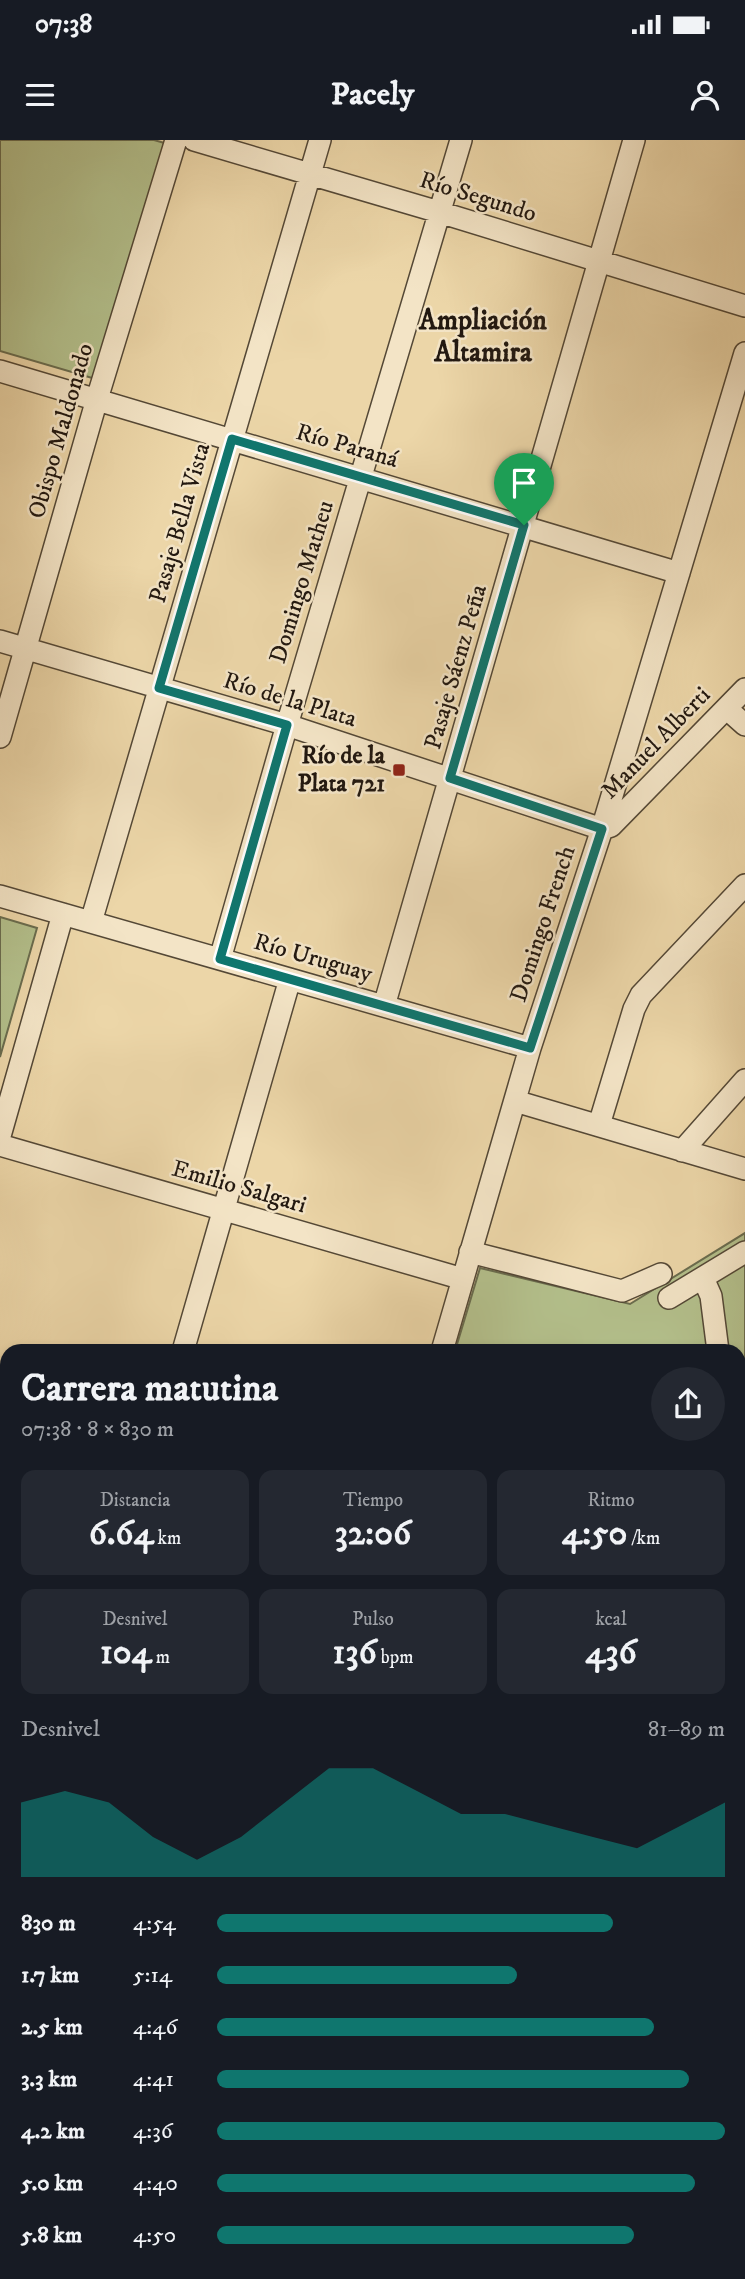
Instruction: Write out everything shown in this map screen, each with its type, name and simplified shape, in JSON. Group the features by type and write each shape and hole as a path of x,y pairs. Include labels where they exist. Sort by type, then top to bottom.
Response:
{"street":[{"name":"Obispo Maldonado","path":"0,737 97,399 176,140"},
{"name":"Río Segundo","path":"194,140 745,306"},
{"name":"Pasaje Bella Vista","path":"91,922 320,140"},
{"name":"Domingo Matheu","path":"220,959 461,140"},
{"name":"Pasaje Sáenz Peña","path":"384,1006 635,140"},
{"name":"Domingo French","path":"444,1344 530,1048 602,829 745,353"},
{"name":"Río Paraná","path":"0,371 679,573"},
{"name":"Río de la Plata","path":"0,641 287,725 602,829"},
{"name":"Manuel Alberti","path":"602,829 611,826 745,689"},
{"path":"727,709 745,725"},
{"path":"599,1125 634,1009 641,995 745,885"},
{"name":"Río Uruguay","path":"0,896 530,1048"},
{"path":"0,1136 62,914"},
{"path":"185,1344 290,979"},
{"path":"682,1151 745,1080"},
{"path":"514,1101 745,1169"},
{"name":"Emilio Salgari","path":"0,1145 463,1279"},
{"path":"470,1252 622,1291 661,1274"},
{"path":"669,1298 745,1252"},
{"path":"703,1278 711,1296 717,1344"}],"green space":[{"path":"0,140 154,140 168,144 99,380 0,351"},
{"path":"0,917 37,928 0,1057"},
{"path":"745,1233 745,1344 457,1344 480,1268 630,1304"}],"place":[{"name":"Río de la Plata 721","path":"399,770"}],"district":[{"name":"Ampliación Altamira","path":"483,336"}],"route":[{"path":"232,439 524,525 450,778 602,829 530,1048 220,959 287,725 159,688 232,439"}]}
